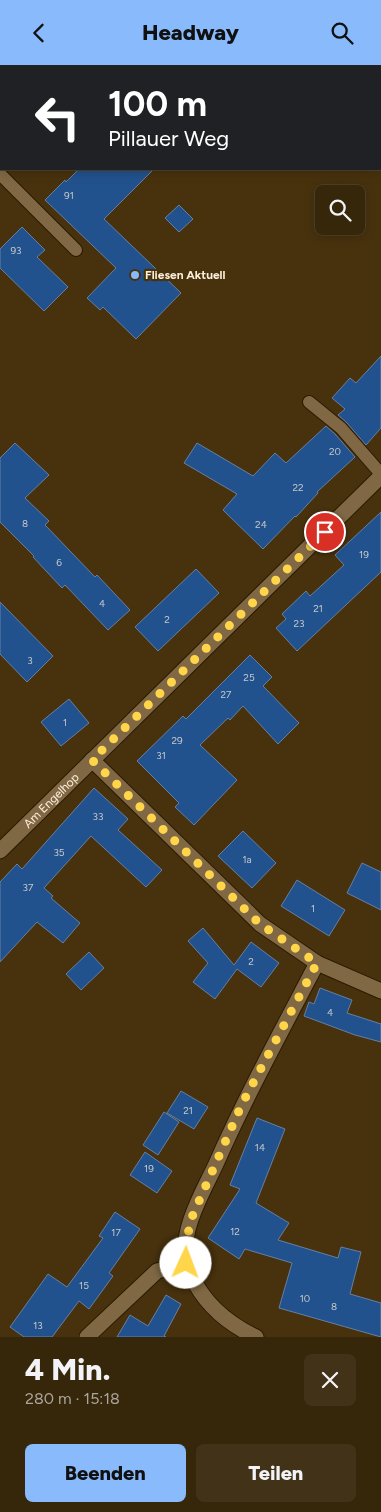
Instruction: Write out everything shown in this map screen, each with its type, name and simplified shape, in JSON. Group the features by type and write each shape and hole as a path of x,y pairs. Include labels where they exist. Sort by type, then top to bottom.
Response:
{"street":[{"name":"Am Engelhop","path":"0,851 381,475"},
{"path":"92,760 260,924 317,963 381,991"},
{"path":"256,1337 241,1330 217,1312 198,1289 186,1263 185,1246 192,1217 242,1104 317,963"},
{"path":"87,1337 157,1271 186,1263"}],"lane":[{"path":"0,174 76,250"},
{"path":"309,402 341,428 381,475"}],"building":[{"path":"78,170 153,170 104,219 181,293 136,339 103,307 100,310 87,298 116,268 45,200 65,180 66,182"},
{"path":"179,205 193,219 179,232 165,218"},
{"path":"22,227 45,250 37,257 68,287 44,311 0,268 0,249"},
{"path":"381,356 381,428 366,445 338,415 345,409 332,398 350,378 356,383"},
{"path":"326,426 355,457 317,492 296,517 263,549 223,510 237,494 184,463 197,443 253,476 275,453 286,463"},
{"path":"15,443 49,475 25,498 49,521 45,525 130,610 108,630 65,585 62,588 34,556 0,522 0,458"},
{"path":"381,512 381,572 297,651 276,628 286,619 282,614 306,591 310,596 344,565 335,555"},
{"path":"196,569 219,593 158,651 135,627"},
{"path":"0,602 53,656 27,682 0,654"},
{"path":"250,655 272,677 263,686 299,723 278,744 243,706 230,720 228,718 200,745 237,780 194,825 175,807 179,803 137,761 183,716 186,719"},
{"path":"69,699 89,723 61,746 41,722"},
{"path":"94,788 128,819 118,830 162,870 146,887 91,836 44,888 53,896 51,898 80,923 63,943 37,922 0,962 0,882 17,864 22,869"},
{"path":"243,831 276,863 252,888 218,856"},
{"path":"362,863 381,872 381,910 347,893"},
{"path":"297,880 345,910 329,936 281,906"},
{"path":"203,928 234,965 251,942 279,963 261,987 237,969 215,999 193,982 208,963 188,941"},
{"path":"89,952 104,968 81,990 66,974"},
{"path":"320,988 352,1000 347,1013 381,1024 381,1042 355,1035 304,1016 309,1002 314,1004"},
{"path":"181,1091 208,1107 194,1129 167,1113"},
{"path":"164,1112 179,1122 158,1155 143,1145"},
{"path":"257,1118 285,1129 256,1203 289,1223 278,1240 338,1258 341,1247 361,1252 350,1294 381,1303 381,1337 279,1308 292,1263 245,1249 239,1259 208,1238 240,1189 230,1185"},
{"path":"145,1152 172,1171 157,1193 130,1175"},
{"path":"115,1212 140,1229 109,1273 113,1276 89,1309 79,1301 52,1337 24,1337 10,1327 48,1274 67,1287 103,1238 99,1236"},
{"path":"166,1295 181,1304 164,1336 166,1337 117,1337 130,1315 148,1326"}],"place":[{"name":"Fliesen Aktuell","path":"135,275"}],"route":[{"path":"186,1263 185,1246 192,1217 242,1104 317,963 260,924 92,760 325,532"}]}
